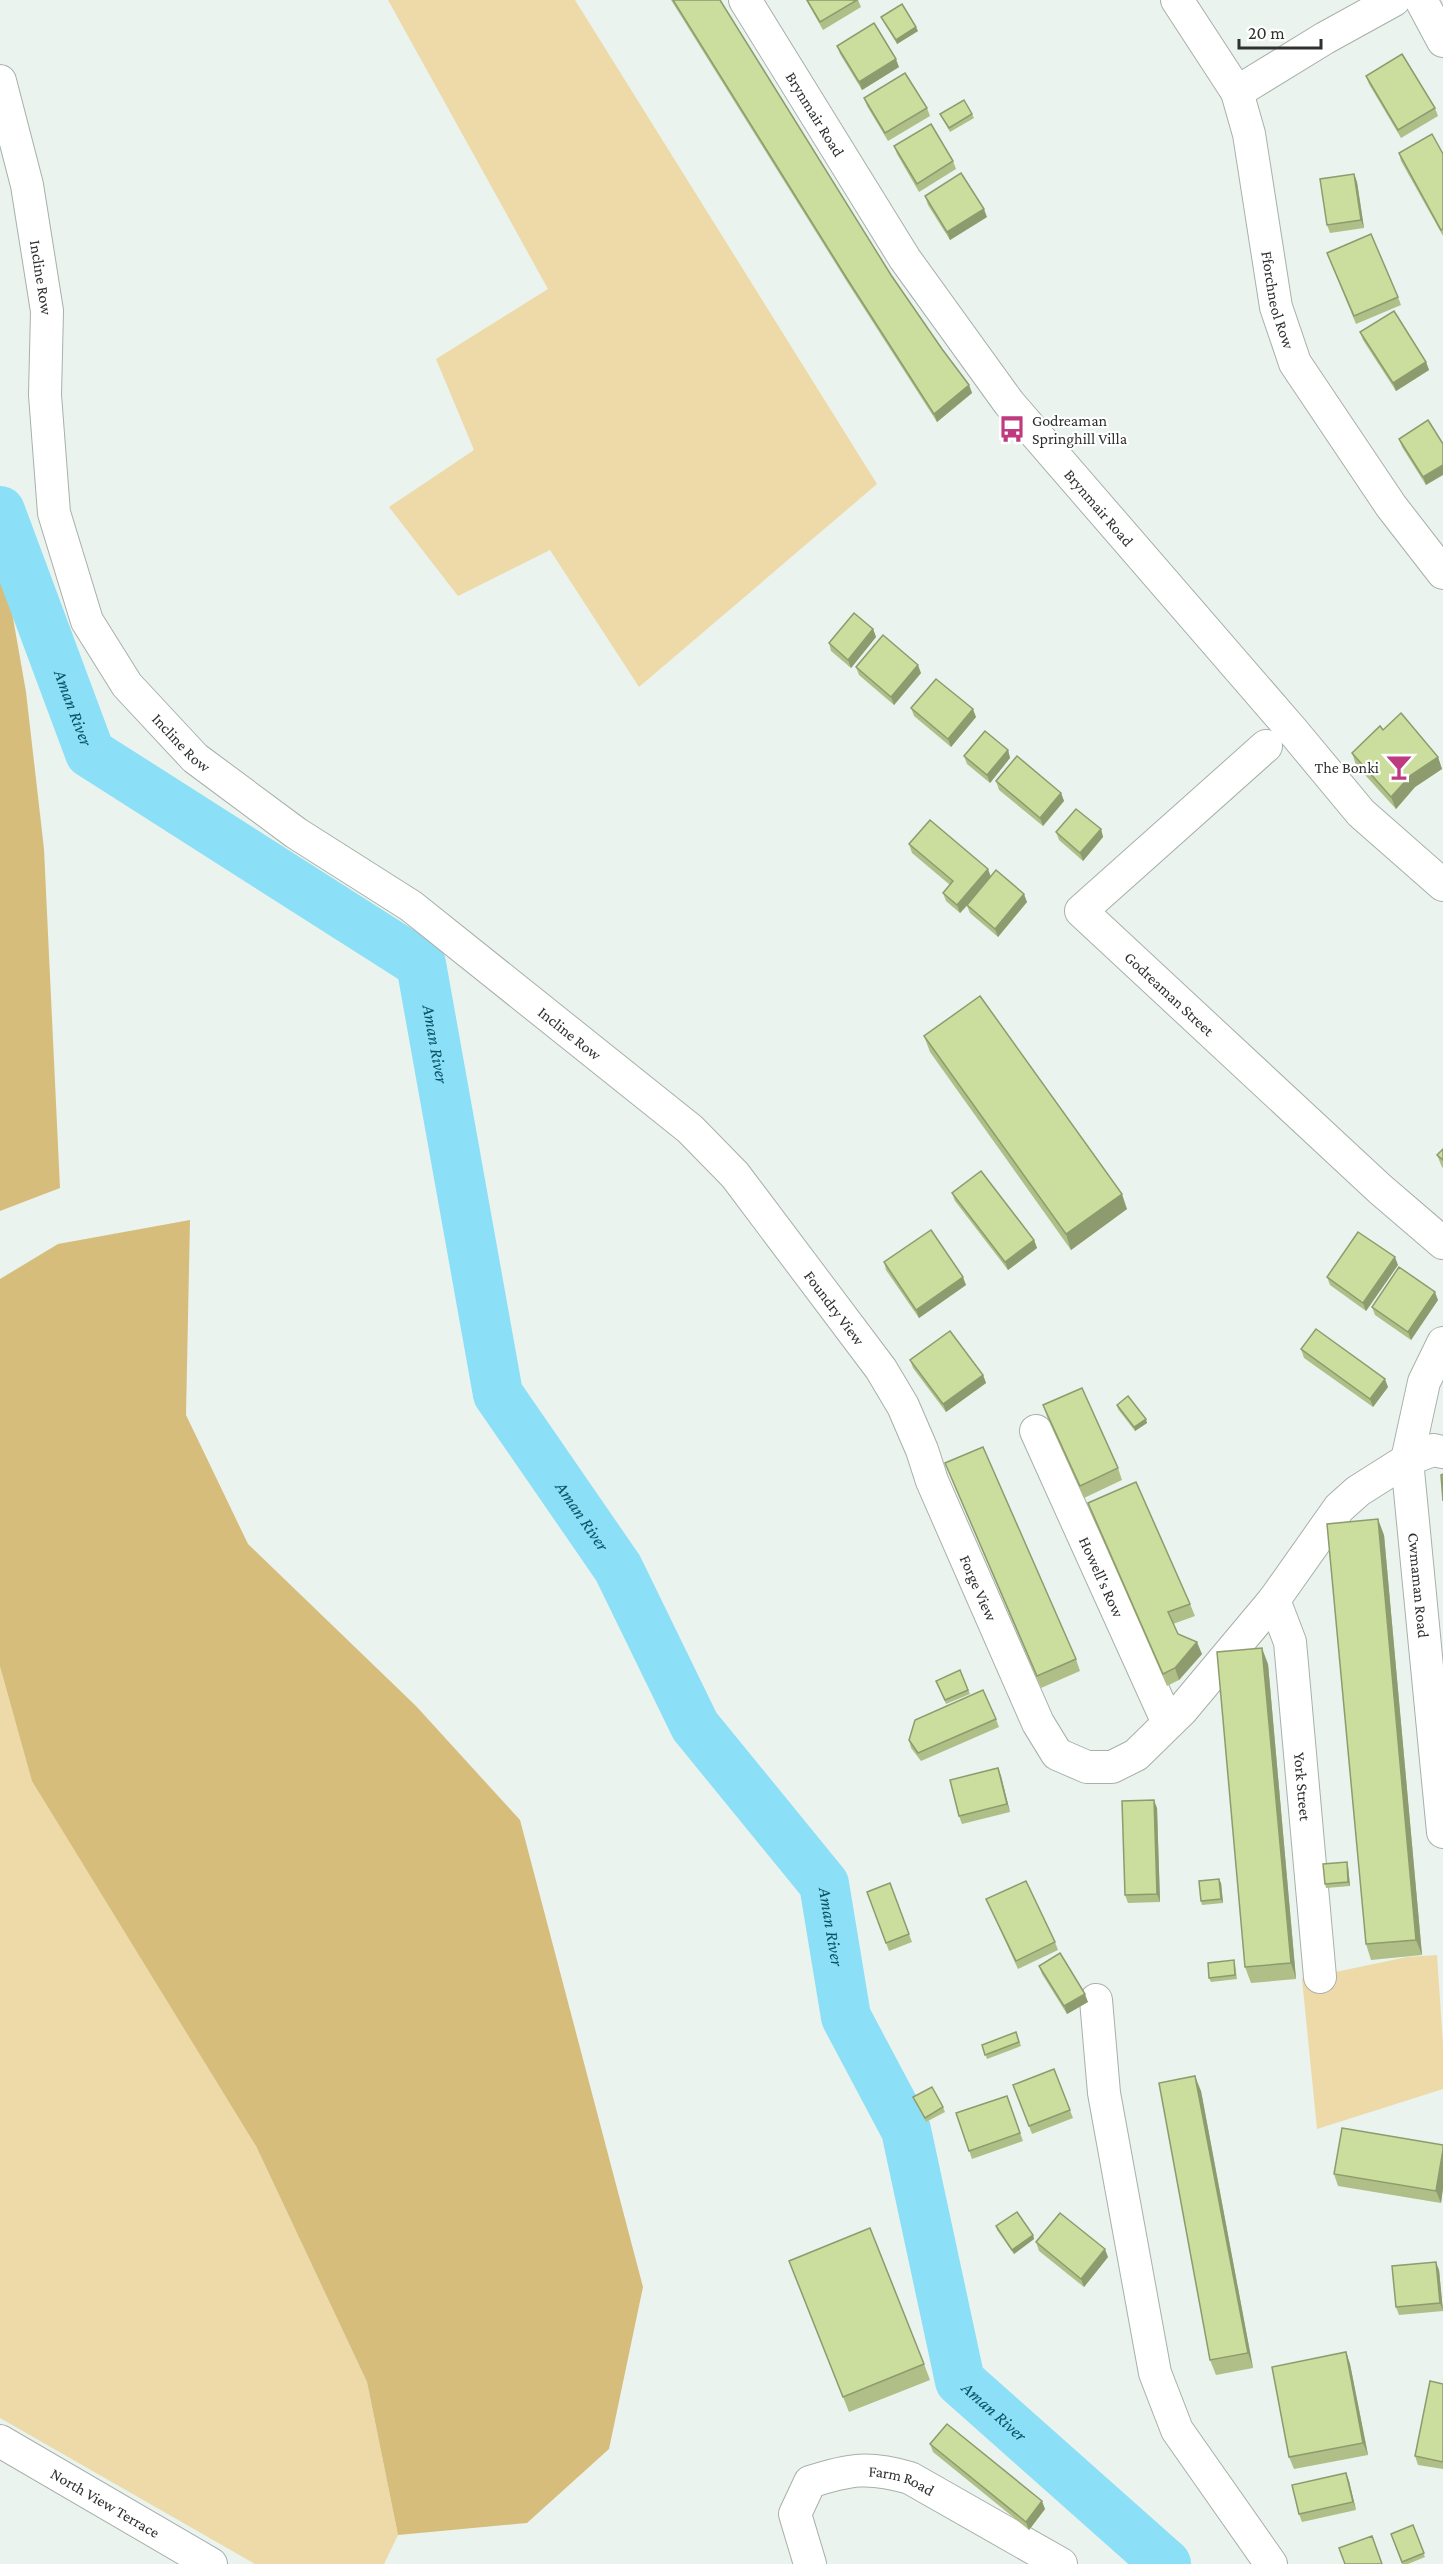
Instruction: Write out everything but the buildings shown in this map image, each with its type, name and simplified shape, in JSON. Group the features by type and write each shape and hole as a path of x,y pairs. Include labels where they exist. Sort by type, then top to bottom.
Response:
{"street":[{"name":"Brynmair Road","path":"745,0 905,259 1009,403 1361,813 1443,885"},
{"name":"Fforchneol Row","path":"1177,0 1237,92 1249,134 1276,307 1295,363 1391,506 1443,573"},
{"path":"1237,92 1324,38 1394,0"},
{"path":"1420,0 1443,41"},
{"name":"Incline Row","path":"0,81 27,185 47,311 45,395 54,513 87,621 127,685 195,758 296,833 411,906 681,1122 735,1175"},
{"name":"Godreaman Street","path":"1266,746 1081,911 1380,1189 1443,1243"},
{"name":"Foundry View","path":"735,1175 881,1370 903,1406 922,1450"},
{"name":"Cwmaman Road","path":"1443,1343 1424,1382 1407,1460 1443,1832"},
{"name":"Howell's Row","path":"1036,1431 1168,1723"},
{"name":"Forge View","path":"922,1450 932,1481 1038,1724 1057,1754 1087,1767 1112,1767 1136,1755 1168,1723 1274,1600 1339,1508 1358,1491 1407,1460 1434,1450 1443,1452"},
{"name":"York Street","path":"1274,1600 1290,1642 1320,1977"},
{"path":"1096,2000 1104,2093 1155,2373 1177,2430 1272,2564"},
{"name":"North View Terrace","path":"0,2441 211,2564"},
{"name":"Farm Road","path":"810,2564 795,2514 810,2482 846,2471 884,2470 910,2478 1061,2564"}],"shaded area":[{"path":"388,0 575,0 877,484 639,687 550,550 458,596 389,507 474,450 436,359 548,289"},
{"path":"0,544 26,692 44,849 60,1188 0,1211"},
{"path":"190,1220 186,1415 248,1544 416,1706 520,1820 643,2287 609,2449 527,2523 398,2535 367,2382 256,2146 32,1781 0,1666 0,1279 58,1244"},
{"path":"0,1617 256,2146 367,2382 398,2535 384,2564 255,2564 0,2418"},
{"path":"1437,1955 1443,2044 1443,2089 1317,2129 1302,1979 1407,1957"}],"waterway":[{"name":"Aman River","path":"0,511 90,753 421,964 498,1394 618,1568 695,1726 824,1884 846,2017 906,2130 960,2381 1166,2564"}],"place":[{"name":"Godreaman Springhill Villa","path":"1012,429"},
{"name":"The Bonki","path":"1399,767"}]}
